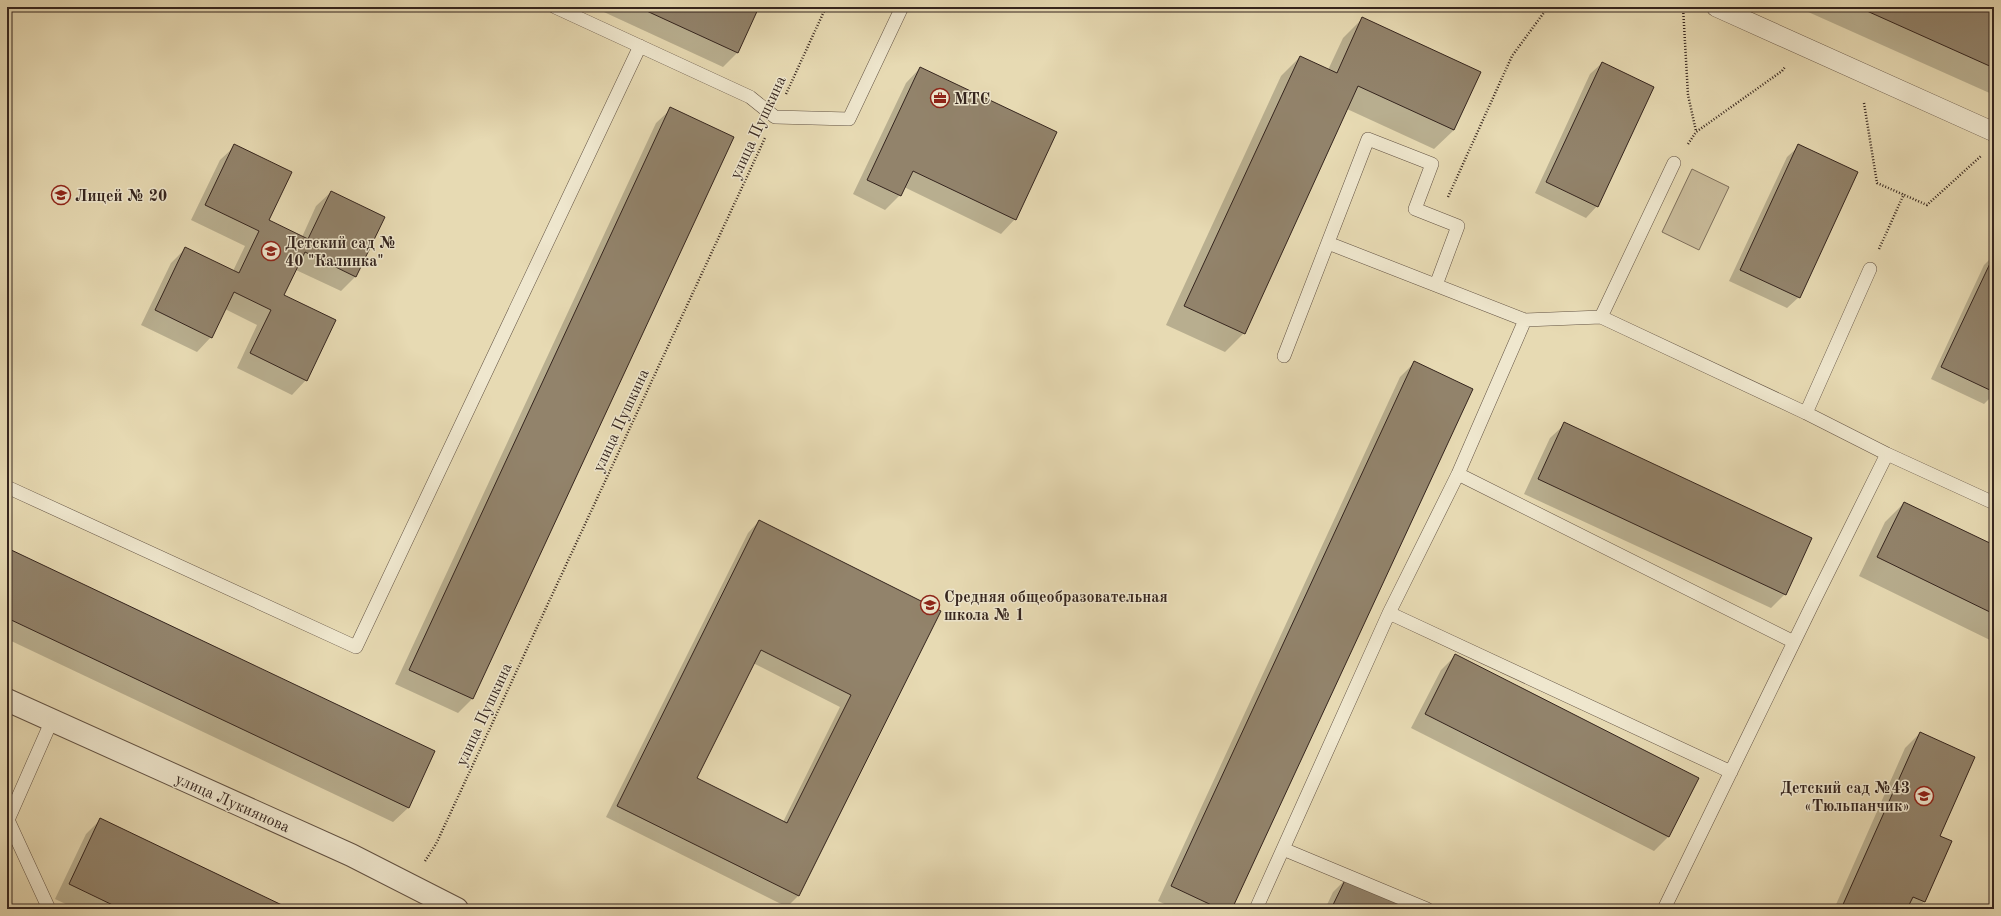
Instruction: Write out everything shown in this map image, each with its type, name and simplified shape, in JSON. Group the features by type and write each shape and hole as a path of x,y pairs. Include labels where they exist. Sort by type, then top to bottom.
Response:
{"street":[{"path":"1716,7 1994,132"},
{"name":"улица Лукиянова","path":"7,700 351,855 457,909"}],"lane":[{"path":"555,7 750,97 775,117 849,119 902,7"},
{"path":"7,487 356,647 640,46"},
{"path":"1284,356 1368,139 1432,164 1415,209 1458,226 1436,285"},
{"path":"1601,317 1674,163"},
{"path":"1328,243 1525,320 1601,317 1994,503"},
{"path":"1806,413 1870,269"},
{"path":"1256,909 1390,614 1458,474 1525,320"},
{"path":"1664,909 1794,642 1888,454"},
{"path":"1458,474 1794,642"},
{"path":"1390,614 1731,772"},
{"path":"49,909 8,820 52,720"},
{"path":"1283,849 1427,909"}],"path":[{"name":"улица Пушкина","path":"436,844 826,7"},
{"path":"1438,218 1512,56 1548,7"},
{"path":"1683,7 1688,95 1696,132"},
{"path":"1674,163 1696,132 1782,71 1797,43"},
{"path":"1873,78 1864,103 1877,183 1927,205 1983,155"},
{"path":"1870,269 1904,194"}],"shaded area":[{"path":"1692,169 1729,187 1699,250 1662,232"}],"building":[{"path":"638,7 759,7 738,53"},
{"path":"1858,7 1994,7 1994,68"},
{"path":"1362,17 1481,72 1454,130 1358,86 1245,334 1184,306 1300,56 1337,73"},
{"path":"1602,62 1654,87 1598,207 1546,182"},
{"path":"920,67 1057,132 1016,220 913,171 901,196 867,180"},
{"path":"670,107 734,137 473,699 409,670"},
{"path":"234,144 292,172 269,220 308,239 331,191 385,217 356,277 305,252 284,295 336,320 307,381 250,353 271,310 234,292 212,338 155,310 185,247 239,273 259,231 205,205"},
{"path":"1798,144 1858,172 1800,298 1740,270"},
{"path":"1994,255 1994,392 1941,367"},
{"path":"1414,361 1473,389 1232,909 1220,909 1171,886"},
{"path":"1564,422 1812,538 1786,595 1538,479"},
{"path":"1904,502 1994,545 1994,614 1877,557"},
{"path":"759,520 941,611 799,896 617,806","holes":["761,650 851,695 787,823 697,778"]},
{"path":"7,548 435,751 409,808 7,618"},
{"path":"1455,654 1699,778 1669,837 1425,714"},
{"name":"Детский сад №43 «Тюльпанчик»","path":"1920,732 1975,757 1940,836 1952,841 1925,902 1913,897 1907,909 1841,909"},
{"path":"100,818 284,906 282,909 121,909 69,884"},
{"path":"1347,876 1413,909 1331,909"}],"place":[{"name":"МТС","path":"940,98"},
{"name":"Лицей № 20","path":"61,195"},
{"name":"Детский сад № 40 \"Калинка\"","path":"271,251"},
{"name":"Средняя общеобразовательная школа № 1","path":"930,605"},
{"name":"Детский сад №43 «Тюльпанчик»","path":"1924,796"}]}
